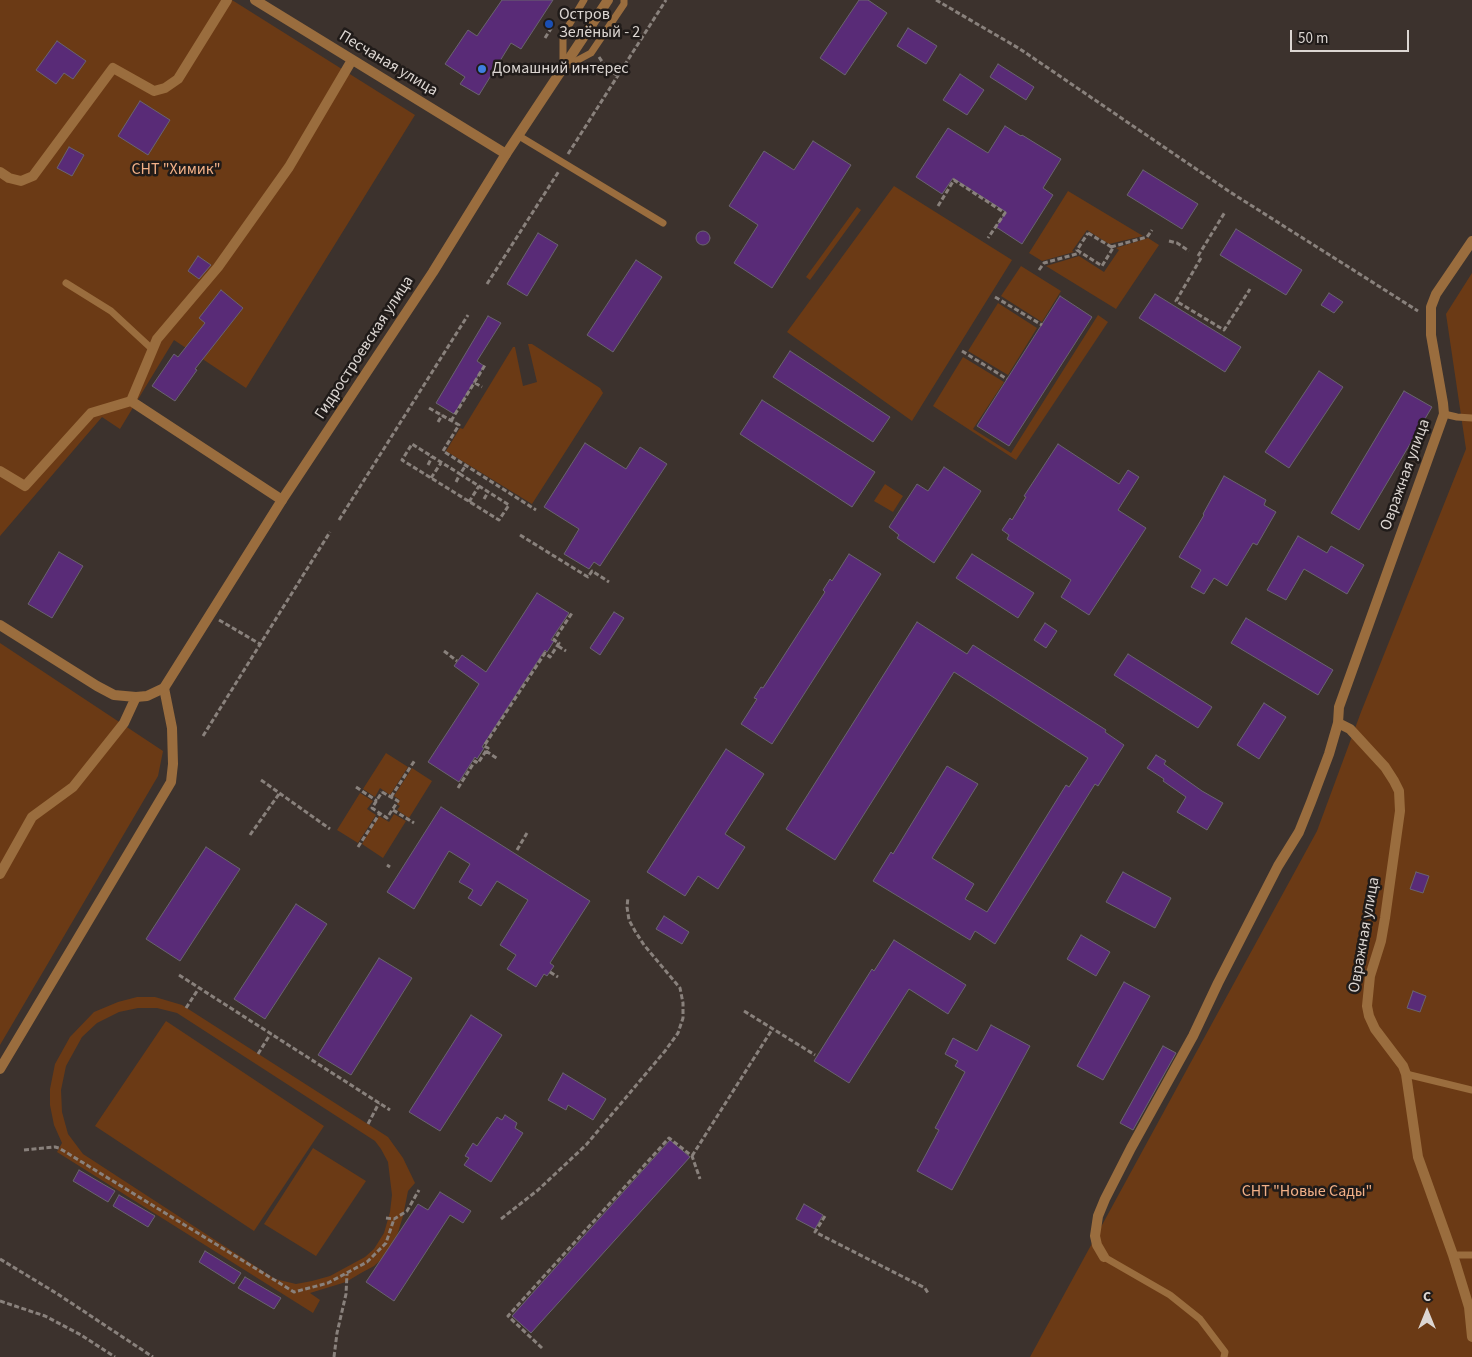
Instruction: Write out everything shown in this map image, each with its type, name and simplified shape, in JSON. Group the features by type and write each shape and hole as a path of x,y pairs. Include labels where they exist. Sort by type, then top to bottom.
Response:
{"street":[{"path":"0,172 8,178 21,182 33,176 113,68 154,91 165,88 178,79 226,0"},
{"name":"Песчаная улица","path":"255,0 506,154"},
{"name":"Гидростроевская улица","path":"164,688 282,500 433,272 506,154 608,0"},
{"path":"131,401 157,340 218,268 288,167 352,60"},
{"name":"Овражная улица","path":"1104,1257 1097,1246 1095,1236 1098,1216 1105,1199 1193,1036 1278,866 1299,832 1328,754 1338,723 1340,707 1444,414 1431,335 1431,307 1436,294 1472,241"},
{"path":"0,471 25,486 91,413 131,401 282,500"},
{"path":"0,625 114,695 147,696 164,688 172,728 173,764 172,782 0,1070"},
{"path":"0,874 32,817 73,787 124,723 136,697"},
{"name":"Овражная улица","path":"1338,723 1350,729 1385,767 1398,791 1400,811 1385,918 1381,941 1370,976 1367,1006 1375,1029 1403,1066 1406,1074 1418,1157 1453,1255 1469,1307 1472,1337"}],"lane":[{"path":"584,0 563,35 564,68 591,53 624,4 624,0"},
{"path":"519,136 663,223"},
{"path":"66,283 111,311 152,350"},
{"path":"1444,414 1457,418 1472,418"},
{"path":"1406,1074 1472,1090"},
{"path":"1453,1255 1472,1255"},
{"path":"1104,1257 1170,1295 1200,1319 1225,1352 1224,1357"}],"path":[{"path":"567,157 666,0"},
{"path":"936,0 1020,49 1230,192 1430,318"},
{"path":"545,38 552,27"},
{"path":"607,69 618,76"},
{"path":"487,284 560,169"},
{"path":"938,206 954,180 1005,213 988,238"},
{"path":"1225,212 1176,301 1224,330 1250,288"},
{"path":"1110,247 1147,237 1152,230"},
{"path":"1088,233 1110,247 1113,248 1102,266 1078,250 1088,233"},
{"path":"1169,241 1177,243 1190,251"},
{"path":"1040,270 1044,263 1081,252"},
{"path":"995,297 1042,325"},
{"path":"338,520 468,316"},
{"path":"962,350 1007,379"},
{"path":"451,421 485,365"},
{"path":"475,383 482,387"},
{"path":"429,408 459,425 443,451 536,510"},
{"path":"438,422 442,415"},
{"path":"412,444 432,457 509,504 499,520 402,460 412,444"},
{"path":"428,465 432,457"},
{"path":"431,478 441,463"},
{"path":"456,482 466,465"},
{"path":"469,502 479,486"},
{"path":"484,499 488,492"},
{"path":"203,736 330,532"},
{"path":"520,535 588,577 592,571 610,582"},
{"path":"566,651 558,646 559,644 554,640 572,613"},
{"path":"210,614 260,644"},
{"path":"458,788 475,760 478,763 488,748 484,746 545,653 550,657 558,646"},
{"path":"444,651 457,661"},
{"path":"486,751 498,759"},
{"path":"391,797 414,760"},
{"path":"261,780 330,829"},
{"path":"356,787 377,801"},
{"path":"382,792 391,797 398,801 388,818 372,808 382,792"},
{"path":"250,835 280,794"},
{"path":"392,810 414,823"},
{"path":"358,847 380,813"},
{"path":"517,850 527,833"},
{"path":"501,1219 538,1190 586,1145 678,1033 683,1018 680,988 644,945 635,931 629,920 628,897"},
{"path":"550,972 558,977"},
{"path":"179,975 390,1110"},
{"path":"186,1008 199,988"},
{"path":"744,1011 815,1055"},
{"path":"692,1156 773,1028"},
{"path":"258,1054 271,1033"},
{"path":"368,1124 380,1103"},
{"path":"542,1348 508,1316 669,1138 692,1156 700,1179"},
{"path":"24,1150 59,1148 294,1292 328,1283 367,1262 386,1243 394,1219"},
{"path":"386,1218 394,1219 407,1212 419,1190"},
{"path":"825,1216 815,1232 925,1288 928,1293"},
{"path":"0,1259 153,1357"},
{"path":"334,1357 337,1333 346,1294 347,1273"},
{"path":"0,1301 45,1316 81,1335 115,1357"}],"green space":[{"name":"СНТ \"Химик\"","path":"0,0 232,0 415,115 246,388 174,340 120,429 102,417 0,536"},
{"path":"894,186 1012,260 912,421 787,332"},
{"path":"1068,191 1143,236 1109,244 1087,230 1072,251 1074,252 1042,261 1029,253"},
{"path":"857,207 861,210 810,280 806,277"},
{"path":"1148,238 1159,245 1116,309 1046,266 1079,256 1104,272 1119,250 1116,248"},
{"path":"1021,266 1061,291 1042,322 1001,296"},
{"name":"СНТ \"Новые Сады\"","path":"1472,273 1472,1357 1030,1357 1317,831 1361,712 1466,449 1446,314"},
{"path":"998,303 1037,328 1008,375 968,351"},
{"path":"1098,315 1108,322 1016,460 933,406 963,357 1004,382 973,429 1011,453"},
{"path":"528,344 532,344 600,388 603,393 532,504 446,451 460,428 463,429 513,347 515,347 523,386 537,382"},
{"path":"885,484 903,496 893,512 874,501"},
{"path":"0,643 163,751 158,776 0,1045"},
{"path":"386,753 408,767 390,795 380,788 375,797 363,789"},
{"path":"412,768 432,781 409,818 397,810 400,806 397,804 400,800 394,796"},
{"path":"360,793 373,801 367,809 376,815 358,843 337,830"},
{"path":"394,814 406,821 383,858 362,844 379,816 389,822"},
{"path":"137,997 155,997 182,1005 388,1137 403,1158 415,1183 408,1191 395,1242 386,1255 374,1266 346,1282 310,1293 320,1300 313,1313 57,1152 62,1143 54,1125 50,1105 50,1089 55,1064 70,1037 94,1012 118,1002","holes":["138,1008 157,1008 177,1013 375,1141 388,1162 392,1195 390,1212 384,1233 374,1249 365,1257 330,1276 312,1281 296,1284 275,1279 83,1154 68,1134 62,1112 61,1090 66,1066 82,1037 97,1023 119,1012"]},
{"path":"166,1021 324,1126 254,1231 95,1126"},
{"path":"313,1148 366,1181 316,1256 264,1224"}],"building":[{"path":"502,0 553,0 521,49 511,43 479,95 460,84 465,77 445,64 468,30 477,36"},
{"path":"859,0 868,0 887,13 845,75 820,58"},
{"path":"908,28 937,46 926,64 897,46"},
{"path":"57,41 86,61 73,79 64,73 56,84 36,70"},
{"path":"998,64 1034,87 1026,100 990,77"},
{"path":"960,74 984,90 967,115 943,100"},
{"path":"140,101 170,120 148,155 118,136"},
{"path":"1005,126 1061,159 1043,188 1053,195 1022,244 996,227 1006,212 953,178 942,194 916,177 948,128 988,153"},
{"path":"813,141 851,165 772,288 734,263 758,225 729,206 764,151 794,170"},
{"path":"69,147 84,155 72,176 57,168"},
{"path":"1143,170 1198,204 1182,229 1127,195"},
{"path":"1236,229 1302,270 1286,295 1220,255"},
{"path":"700,231 706,231 710,238 706,245 700,245 696,241 696,235"},
{"path":"538,233 558,245 527,296 507,284"},
{"path":"198,256 211,265 199,279 188,271"},
{"path":"636,260 662,277 613,352 587,335"},
{"path":"221,290 243,308 195,369 197,370 175,401 152,386 174,354 178,357 205,323 199,318"},
{"path":"1329,293 1343,302 1334,313 1321,305"},
{"path":"1155,294 1241,347 1225,372 1139,318"},
{"path":"1060,296 1092,317 1009,446 977,426"},
{"path":"488,316 501,323 477,361 484,366 454,414 436,403"},
{"path":"790,351 890,417 873,442 773,377"},
{"path":"1319,371 1343,387 1289,468 1265,452"},
{"path":"1404,391 1432,407 1359,530 1331,513"},
{"path":"762,400 875,472 852,507 740,434"},
{"path":"585,443 626,469 640,447 667,464 600,566 594,562 589,569 564,554 579,529 544,507"},
{"path":"1058,444 1119,484 1128,470 1139,477 1118,510 1146,528 1089,615 1061,597 1071,580 1007,539 1009,535 1002,530 1010,518 1012,520 1026,497 1024,496"},
{"path":"944,467 981,491 934,563 897,538 899,535 889,527 917,484 928,491"},
{"path":"1224,476 1266,500 1264,505 1276,512 1257,545 1253,543 1227,586 1214,578 1204,594 1191,587 1201,570 1179,557"},
{"path":"1298,536 1327,553 1331,546 1364,565 1347,594 1304,569 1286,600 1267,590"},
{"path":"59,552 83,566 52,618 28,604"},
{"path":"849,554 881,574 772,744 741,724 757,699 754,698 761,687 763,688 825,592 823,590 830,579 832,581"},
{"path":"972,554 1034,593 1018,618 956,578"},
{"path":"537,593 569,613 551,640 554,641 547,652 545,650 482,747 484,748 477,759 475,757 459,782 428,762 479,684 454,666 462,655 486,672"},
{"path":"614,612 624,618 600,655 590,648"},
{"path":"1246,618 1333,670 1318,695 1231,643"},
{"path":"917,622 967,654 973,645 1106,730 1105,732 1124,745 1098,786 1095,784 995,944 975,931 970,940 873,881 891,852 893,854 947,766 978,784 932,858 974,884 965,899 987,912 1066,785 1069,787 1088,758 954,672 835,860 786,829"},
{"path":"1045,623 1057,631 1046,648 1034,640"},
{"path":"1128,654 1212,707 1198,728 1114,675"},
{"path":"1264,703 1286,717 1259,759 1237,745"},
{"path":"726,749 764,774 725,834 745,847 718,889 698,876 685,896 647,872"},
{"path":"1156,755 1166,761 1164,764 1202,791 1223,803 1207,830 1177,812 1186,797 1147,768"},
{"path":"441,807 590,901 550,963 554,966 547,976 544,974 536,987 507,969 516,955 500,945 528,900 497,881 481,906 468,898 473,890 459,882 470,864 449,851 414,909 387,892"},
{"path":"206,847 240,869 180,961 146,939"},
{"path":"1123,872 1171,898 1155,928 1106,902"},
{"path":"1416,872 1429,876 1423,893 1410,889"},
{"path":"296,904 327,924 265,1019 234,999"},
{"path":"664,916 689,932 682,944 656,929"},
{"path":"1081,935 1110,952 1096,976 1067,959"},
{"path":"894,940 966,985 948,1014 909,989 849,1083 814,1061 872,969 874,971"},
{"path":"379,958 412,978 351,1075 318,1055"},
{"path":"1124,982 1150,996 1103,1080 1077,1066"},
{"path":"1413,991 1426,996 1420,1012 1407,1008"},
{"path":"471,1015 502,1035 440,1131 409,1112"},
{"path":"991,1025 1030,1046 952,1190 917,1171 939,1130 935,1128 965,1072 955,1066 958,1061 945,1054 953,1038 977,1051"},
{"path":"1163,1046 1176,1053 1133,1130 1120,1123"},
{"path":"563,1073 606,1099 593,1120 568,1105 566,1110 548,1100"},
{"path":"505,1115 517,1123 515,1128 523,1133 491,1182 464,1165 469,1158 465,1156 473,1143 477,1146 497,1117 502,1120"},
{"path":"670,1140 690,1157 531,1333 512,1316"},
{"path":"79,1170 115,1191 108,1202 73,1181"},
{"path":"440,1192 471,1211 463,1223 450,1215 394,1301 366,1282 418,1204 428,1210"},
{"path":"119,1195 155,1216 148,1227 113,1206"},
{"path":"804,1204 823,1215 815,1229 796,1219"},
{"path":"205,1251 241,1273 234,1284 199,1262"},
{"path":"245,1277 281,1298 274,1309 238,1288"}],"place":[{"name":"Остров Зелёный - 2","path":"549,24"},
{"name":"Домашний интерес","path":"482,69"}]}
